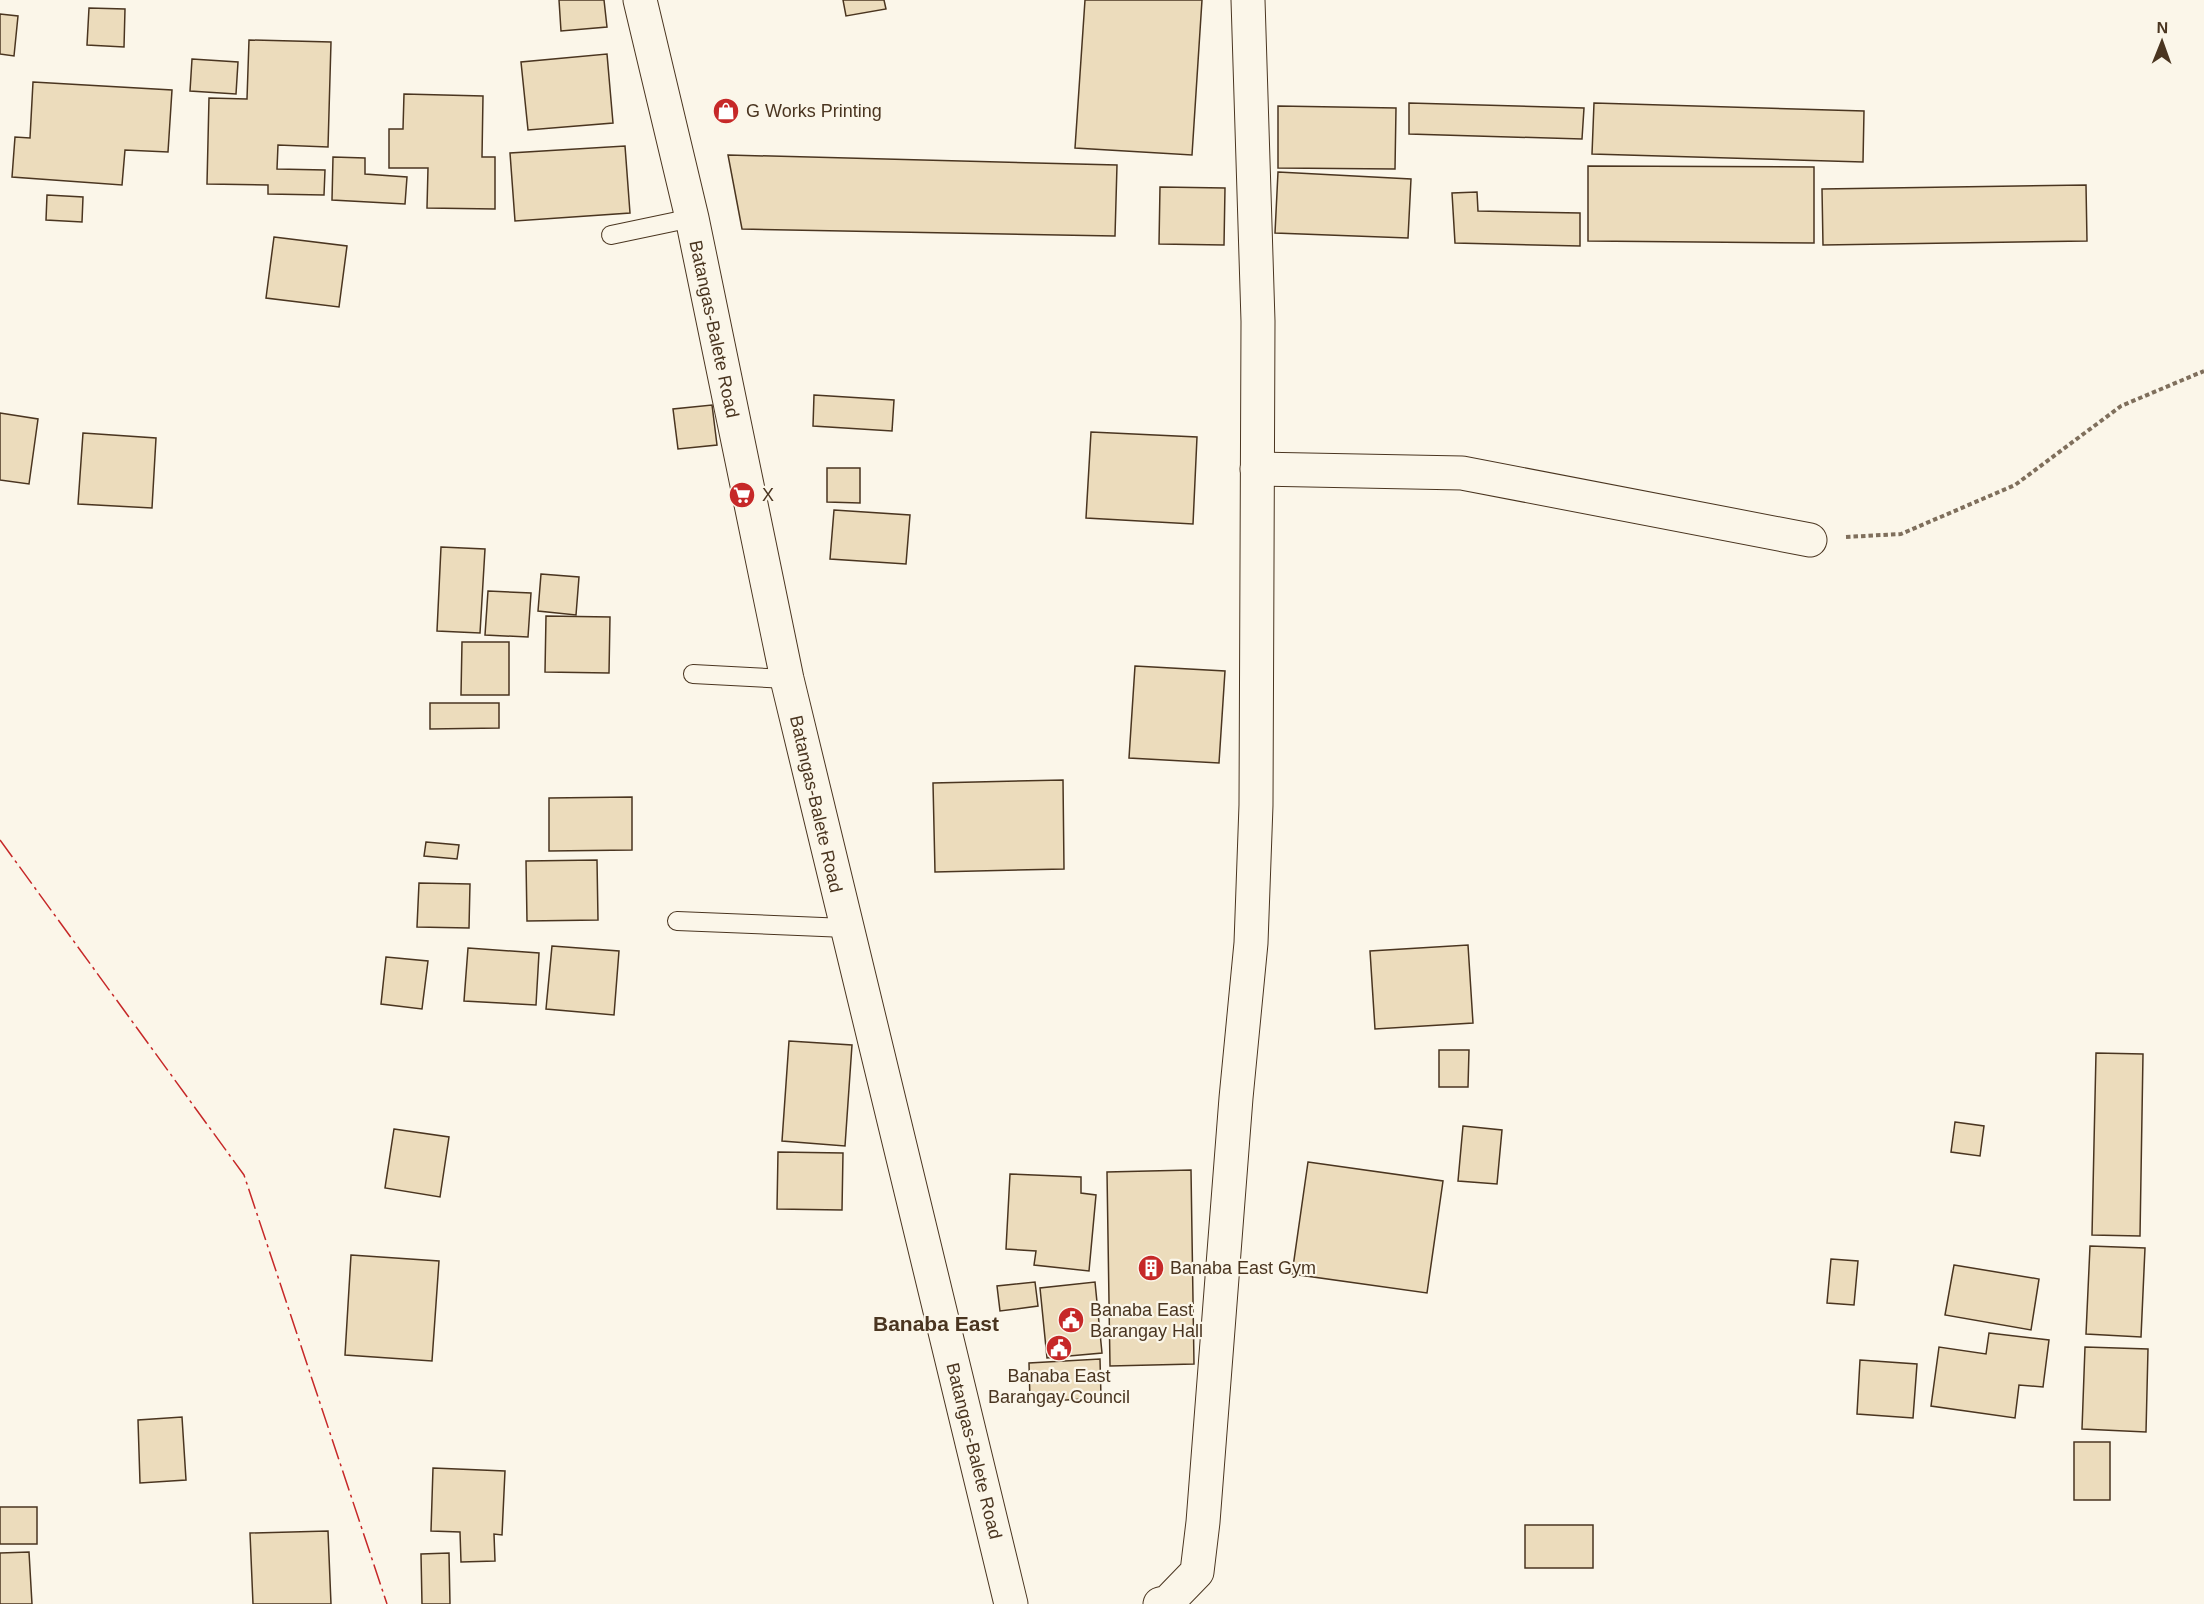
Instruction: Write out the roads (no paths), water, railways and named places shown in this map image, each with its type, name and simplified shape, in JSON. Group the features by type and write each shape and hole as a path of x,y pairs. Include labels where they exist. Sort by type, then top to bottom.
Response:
{"street":[{"name":"Batangas-Balete Road","path":"640,0 692,218 787,679 1011,1604"},
{"path":"1160,1604 1168,1602 1197,1572 1251,943 1256,806 1258,321 1248,0"},
{"path":"1257,469 1462,473 1810,540"}],"lane":[{"path":"611,235 692,218"},
{"path":"693,674 787,679"},
{"path":"677,921 846,928"}],"place":[{"name":"G Works Printing","path":"726,111"},
{"name":"X","path":"742,495"},
{"name":"Banaba East Gym","path":"1151,1268"},
{"name":"Banaba East Barangay Hall","path":"1071,1320"},
{"name":"Banaba East Barangay Council","path":"1059,1348"}],"district":[{"name":"Banaba East","path":"936,1324"}]}
